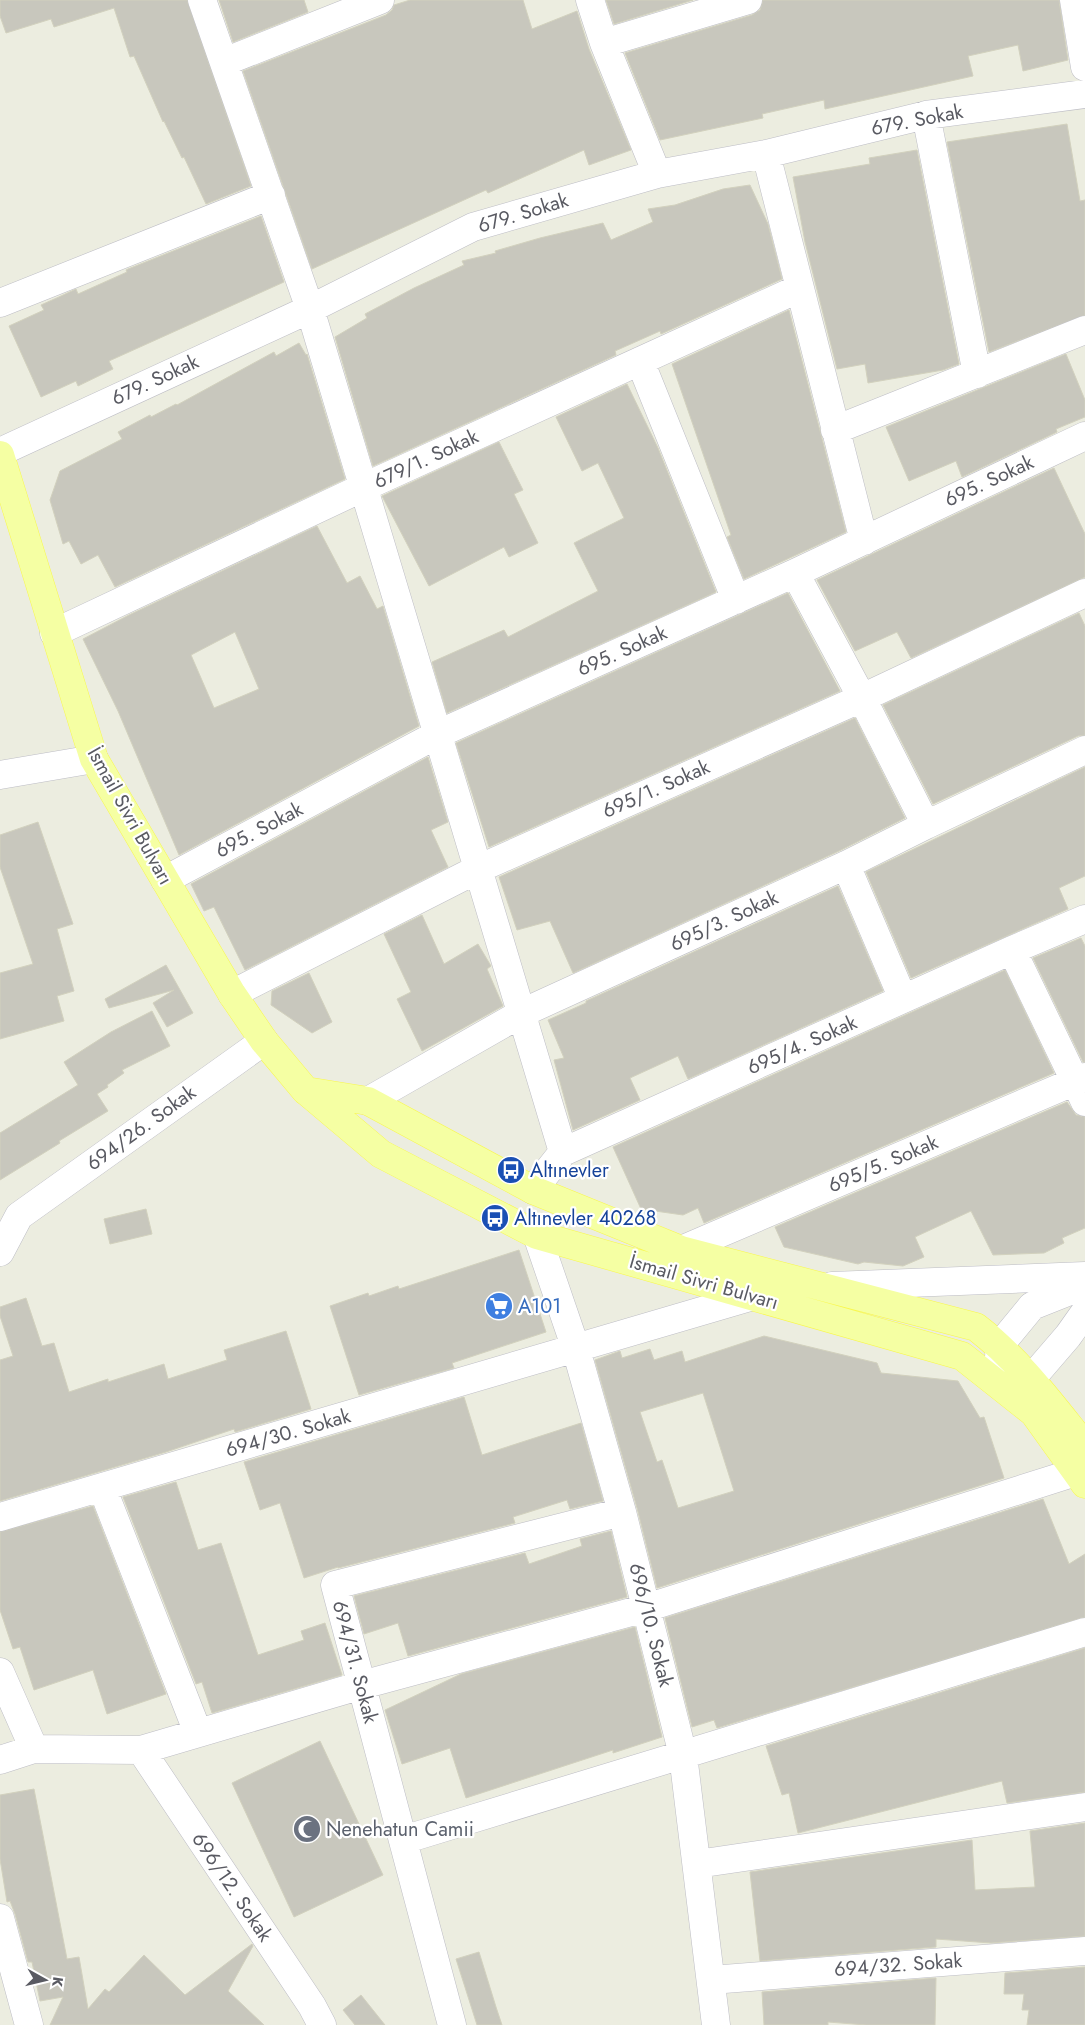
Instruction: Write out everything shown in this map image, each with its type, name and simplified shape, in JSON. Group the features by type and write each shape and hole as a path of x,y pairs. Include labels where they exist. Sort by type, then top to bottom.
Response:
{"main road":[{"name":"İsmail Sivri Bulvarı","path":"0,453 54,634 94,759 232,994 264,1040 305,1090 381,1154 537,1235 962,1356 1034,1413 1081,1478"},
{"name":"İsmail Sivri Bulvarı","path":"305,1090 368,1101 533,1190 681,1250 976,1327 1000,1345 1031,1379 1085,1446"}],"street":[{"path":"202,0 310,309 564,1152"},
{"path":"224,62 380,0"},
{"path":"590,0 604,43 658,174"},
{"path":"604,43 748,0"},
{"path":"1074,0 1085,67"},
{"name":"679. Sokak","path":"0,453 310,309 473,227 658,174 766,154 926,115 1085,94"},
{"path":"926,115 977,374"},
{"path":"766,154 864,541"},
{"path":"0,303 271,195"},
{"name":"679/1. Sokak","path":"54,634 364,487 800,288"},
{"path":"835,430 1085,330"},
{"path":"640,361 736,600"},
{"name":"695. Sokak","path":"166,880 438,734 736,600 1085,436"},
{"path":"794,573 862,698 926,825"},
{"name":"695/1. Sokak","path":"232,994 478,868 862,698 1085,593"},
{"name":"695/3. Sokak","path":"368,1101 522,1013 846,865 1085,750"},
{"path":"0,775 94,759"},
{"path":"846,865 904,999"},
{"name":"695/4. Sokak","path":"533,1190 564,1152 1012,950 1085,920"},
{"path":"1012,950 1082,1087"},
{"name":"694/26. Sokak","path":"0,1252 9,1217 264,1040"},
{"name":"695/5. Sokak","path":"681,1250 1082,1087"},
{"name":"696/10. Sokak","path":"537,1235 576,1349 622,1512 684,1755 716,2025"},
{"path":"822,1287 1085,1276"},
{"path":"1085,1285 1032,1306 1000,1345 997,1382 1031,1379 1068,1336 1085,1312"},
{"name":"694/30. Sokak","path":"0,1517 753,1296"},
{"path":"0,1760 34,1749 141,1750 362,1685 646,1608 1081,1478"},
{"path":"102,1487 198,1733"},
{"name":"694/31. Sokak","path":"452,2025 335,1585 622,1512"},
{"path":"403,1840 1085,1632"},
{"path":"0,1672 34,1749"},
{"name":"696/12. Sokak","path":"141,1750 312,2006 322,2025"},
{"path":"697,1864 1085,1807"},
{"path":"0,1918 29,2025"},
{"name":"694/32. Sokak","path":"711,1980 1085,1951"}],"building":[{"path":"0,0 187,0 251,186 206,204 184,157 182,158 163,122 134,56 130,57 114,8 54,27 51,19 6,33 0,16"},
{"path":"219,0 304,0 308,12 233,42"},
{"path":"410,0 523,0 532,29 577,11 589,49 631,150 589,165 584,150 488,193 486,190 312,269 243,71 386,15 392,10 394,5"},
{"path":"606,0 693,0 614,24"},
{"path":"763,0 1059,0 1068,60 1023,71 1018,45 968,56 973,76 825,109 824,100 762,114 763,118 660,140 625,53 752,15 760,10"},
{"path":"1067,124 1080,201 1085,200 1085,315 989,352 947,142"},
{"path":"917,150 959,364 943,370 868,383 865,364 837,369 805,242 793,177 870,164 869,158"},
{"path":"750,185 768,224 782,279 661,334 660,331 615,351 616,355 373,466 335,337 367,318 365,314 414,288 464,265 462,261 496,253 495,251 540,238 603,223 611,240 653,222 648,209 675,205 723,189"},
{"path":"261,216 284,282 109,361 113,369 78,386 76,381 41,397 9,326 44,310 41,305 76,289 78,294 127,272 126,270 128,269"},
{"path":"789,310 846,532 744,579 727,537 731,535 672,364"},
{"path":"299,343 307,354 345,479 115,587 98,555 81,564 69,541 63,544 50,500 60,471 122,439 118,432 150,415 151,417 177,405 274,352 276,356"},
{"path":"1066,354 1085,400 1085,417 1056,429 1057,432 962,477 956,461 909,481 886,427"},
{"path":"627,384 658,448 716,592 447,713 432,662 504,630 508,637 598,591 574,543 624,518 598,463 582,471 556,417"},
{"path":"499,442 523,490 514,494 538,543 509,557 504,547 429,586 382,496"},
{"path":"1054,468 1085,534 1085,577 911,658 897,632 855,651 817,580"},
{"path":"317,526 347,583 360,576 377,609 383,606 419,726 179,855 118,711 83,639 129,615","holes":["235,632 259,689 214,708 191,655"]},
{"path":"788,593 840,691 489,847 456,743"},
{"path":"1079,613 1085,626 1085,735 1078,736 933,804 883,705"},
{"path":"855,718 905,818 839,851 573,973 550,921 517,930 499,877"},
{"path":"428,757 448,822 431,830 448,867 245,970 214,907 204,911 191,884"},
{"path":"1085,767 1085,876 1059,888 1068,909 911,978 866,872"},
{"path":"38,822 73,924 57,929 74,991 57,996 64,1021 0,1039 0,973 33,964 0,867 0,835"},
{"path":"838,886 883,991 688,1079 678,1056 630,1078 640,1100 573,1130 554,1060 564,1058 548,1020"},
{"path":"422,915 444,964 478,944 491,966 487,969 503,1006 422,1051 397,999 411,992 384,934"},
{"path":"1081,938 1085,946 1085,1062 1083,1062 1033,958"},
{"path":"166,965 193,1013 167,1027 153,1003 174,990 109,1008 105,999"},
{"path":"1005,970 1054,1073 704,1223 698,1208 683,1215 641,1209 613,1147"},
{"path":"309,973 332,1022 312,1033 271,1005 272,991"},
{"path":"152,1011 170,1046 122,1070 124,1073 97,1094 108,1111 0,1180 0,1133 78,1085 64,1062 111,1032"},
{"path":"1067,1102 1076,1115 1085,1117 1085,1228 1062,1238 1064,1243 1044,1253 993,1255 971,1211 915,1237 924,1257 903,1266 864,1262 858,1264 784,1247 775,1227"},
{"path":"146,1209 152,1234 110,1244 104,1219"},
{"path":"519,1250 546,1332 452,1363 454,1368 359,1395 330,1306 368,1293 369,1296 398,1286 399,1289"},
{"path":"26,1298 42,1346 54,1343 69,1392 164,1364 168,1379 227,1360 224,1350 286,1331 311,1409 235,1432 234,1429 166,1452 0,1501 0,1360 13,1356 0,1316 0,1307"},
{"path":"764,1336 877,1363 881,1373 958,1381 980,1418 984,1417 1004,1478 657,1588 637,1508 595,1360 620,1351 622,1358 650,1349 654,1360 682,1351 685,1362","holes":["703,1393 734,1491 678,1508 662,1460 657,1462 640,1412"]},
{"path":"464,1397 482,1455 581,1423 603,1501 570,1509 567,1500 513,1517 515,1523 338,1567 304,1578 280,1503 260,1510 244,1462"},
{"path":"176,1482 198,1550 221,1543 258,1655 304,1640 301,1631 325,1623 342,1675 212,1713 202,1682 196,1684 123,1497"},
{"path":"1043,1499 1069,1564 1085,1554 1085,1617 717,1728 714,1720 692,1727 665,1618"},
{"path":"93,1506 166,1694 107,1714 93,1670 34,1690 20,1647 13,1649 0,1610 0,1532"},
{"path":"611,1531 627,1597 408,1656 398,1623 364,1634 354,1596 525,1553 529,1564 582,1546 580,1539"},
{"path":"635,1627 662,1737 613,1753 613,1750 466,1798 450,1748 402,1764 385,1710 461,1674"},
{"path":"1085,1648 1085,1792 1007,1803 1002,1781 798,1833 789,1793 782,1795 766,1746"},
{"name":"Nenehatun Camii","path":"320,1741 383,1875 294,1917 232,1783"},
{"path":"34,1789 67,1959 79,1957 88,2009 105,1989 109,1992 144,1955 185,1995 252,1944 253,1946 228,1991 264,2025 50,2025 63,1997 40,2001 32,1962 28,1962 15,1914 10,1901 7,1902 0,1859 0,1795"},
{"path":"1085,1823 1085,1936 991,1943 936,1939 936,1947 760,1961 750,1872 972,1840 975,1890 1035,1887 1030,1831"},
{"path":"479,1952 502,2025 477,2025 456,1959"},
{"path":"1085,1967 1085,2025 1027,2025 1029,2010 1022,2010 1024,1994 1004,1994 1005,1973"},
{"path":"936,1978 935,2025 866,2025 828,2022 828,2025 764,2025 762,1992"},
{"path":"361,1995 385,2025 355,2025 343,2010"}],"place":[{"name":"Altınevler","path":"511,1170"},
{"name":"Altınevler 40268","path":"495,1218"},
{"name":"A101","path":"499,1306"},
{"name":"Nenehatun Camii","path":"307,1829"}]}
